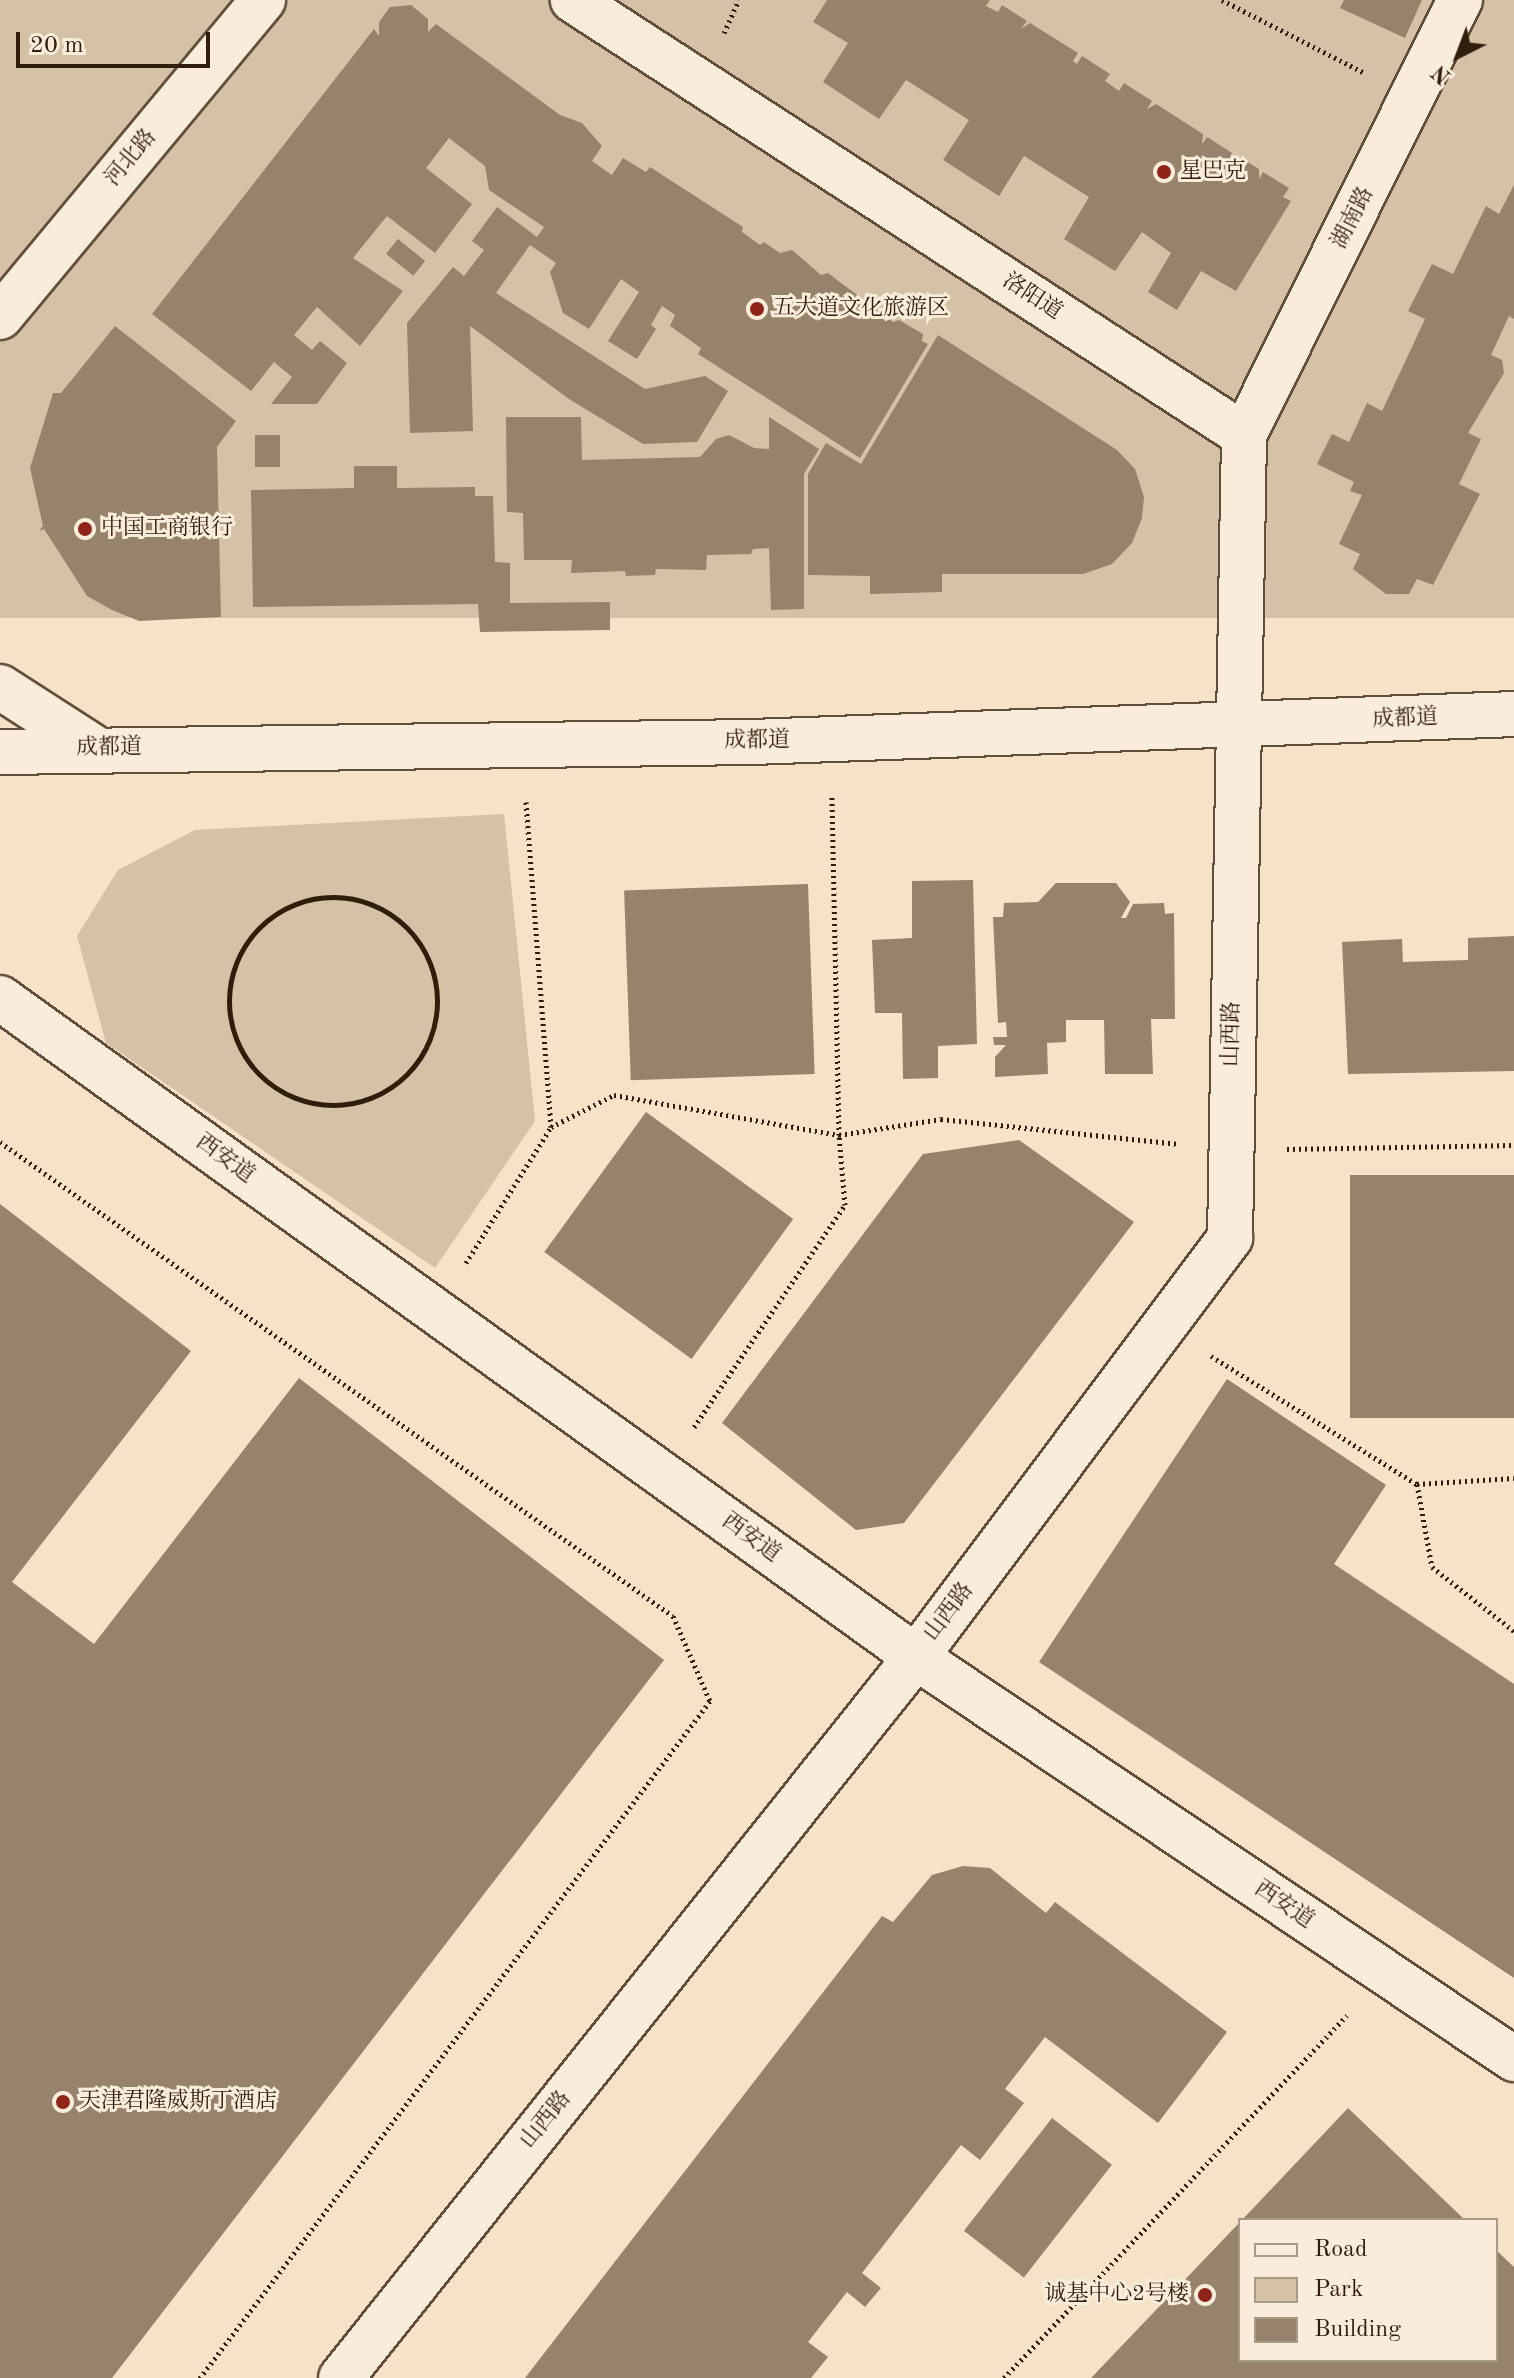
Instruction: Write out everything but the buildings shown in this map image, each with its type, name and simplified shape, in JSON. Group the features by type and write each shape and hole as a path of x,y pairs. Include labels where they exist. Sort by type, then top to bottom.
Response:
{"street":[{"name":"河北路","path":"0,317 263,0"},
{"name":"洛阳道","path":"573,0 1244,435"},
{"name":"湖南路","path":"1244,435 1460,0"},
{"path":"1236,728 1244,435"},
{"path":"0,687 95,748"},
{"name":"成都道","path":"0,752 95,748 831,739 1236,728 1514,714"},
{"name":"山西路","path":"341,2378 916,1657 1230,1238 1236,728"},
{"name":"西安道","path":"0,998 916,1657 1514,2059"}],"path":[{"path":"1222,0 1414,98"},
{"path":"662,1474 845,1205 839,1135 831,739"},
{"path":"521,744 551,1127"},
{"path":"319,896 355,898 386,910 412,932 429,961 437,993 434,1026 422,1057 400,1082 381,1093 339,1106 306,1103 272,1087 247,1061 231,1030 228,994 236,959 256,929 284,907 319,896"},
{"path":"436,1311 551,1127 614,1095 839,1135 941,1119 1231,1150 1514,1145"},
{"path":"0,1142 673,1616 710,1701 200,2378"},
{"path":"1164,1327 1417,1484 1514,1478"},
{"path":"1417,1484 1432,1567 1514,1631"},
{"path":"1004,2378 1386,1974"}],"green space":[{"name":"五大道文化旅游区","path":"0,0 1514,0 1514,618 0,618"},
{"path":"504,814 535,1121 435,1268 106,1043 77,936 118,870 195,830"}],"place":[{"name":"星巴克","path":"1164,172"},
{"name":"五大道文化旅游区","path":"757,309"},
{"name":"中国工商银行","path":"85,529"},
{"name":"天津君隆威斯丁酒店","path":"63,2102"},
{"name":"诚基中心2号楼","path":"1205,2295"}]}
